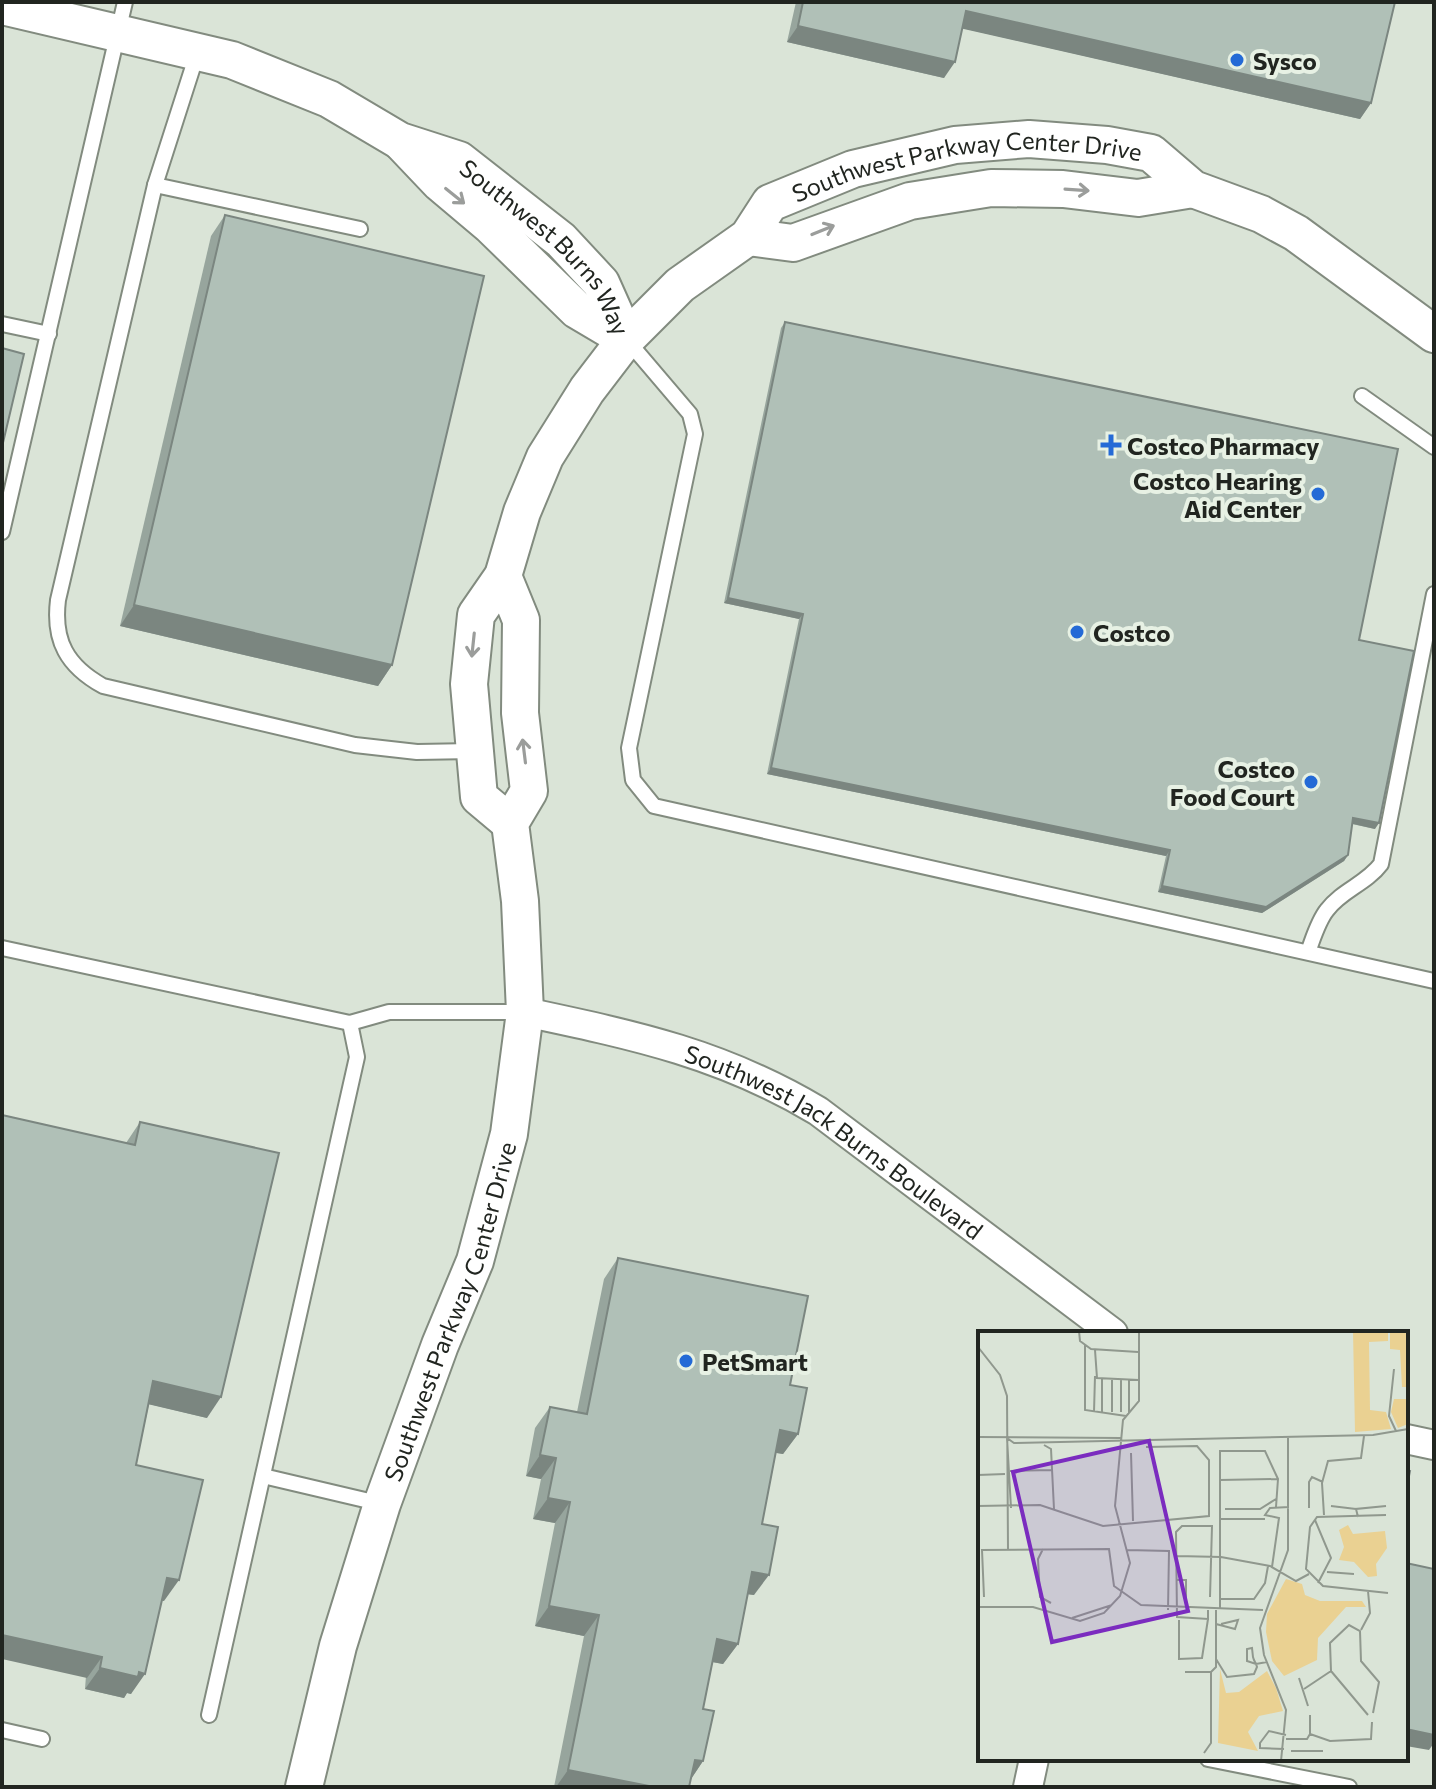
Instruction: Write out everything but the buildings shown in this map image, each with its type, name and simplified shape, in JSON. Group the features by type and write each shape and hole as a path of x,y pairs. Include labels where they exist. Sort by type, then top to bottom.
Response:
{"street":[{"name":"Southwest Burns Way","path":"2,6 122,17 198,50 267,72 318,94 400,141 459,160 561,240 601,283 626,339"},
{"name":"Southwest Parkway Center Drive","path":"304,1787 338,1646 382,1504 489,1217 509,1134 525,1012 520,901 510,823 479,797 469,684 476,615 503,576 522,512 545,457 587,390 626,339 680,285 748,237 770,203 853,169 955,145 1029,139 1151,153 1193,189 1261,214 1296,233 1434,334"},
{"name":"Southwest Parkway Center Drive","path":"748,237 793,243 910,201 991,188 1063,189 1138,198 1193,189"},
{"path":"503,576 521,620 520,713 529,791 510,823"},
{"name":"Southwest Jack Burns Boulevard","path":"525,1012 655,1040 767,1081 818,1111 1109,1331"},
{"path":"1408,1439 1434,1445"},
{"path":"1028,1787 1034,1761"}],"lane":[{"path":"2,532 122,17"},
{"path":"198,50 155,185 58,600 55,624 69,661 103,686 355,745 417,752 473,751"},
{"path":"155,185 360,229"},
{"path":"2,324 49,334"},
{"path":"626,339 690,414 695,434 629,748 633,780 654,806 1434,981"},
{"path":"1362,396 1434,447"},
{"path":"1308,952 1325,911 1346,892 1369,880 1381,864 1434,594"},
{"path":"2,948 350,1023 389,1012 525,1012"},
{"path":"209,1715 357,1057 350,1023"},
{"path":"263,1476 382,1504"},
{"path":"2,1730 42,1739"},
{"path":"1218,1761 1349,1787"}],"place":[{"name":"Sysco","path":"1237,60"},
{"name":"Costco Pharmacy","path":"1111,445"},
{"name":"Costco Hearing Aid Center","path":"1318,494"},
{"name":"Costco","path":"1077,632"},
{"name":"Costco Food Court","path":"1311,782"},
{"name":"PetSmart","path":"686,1361"}]}
